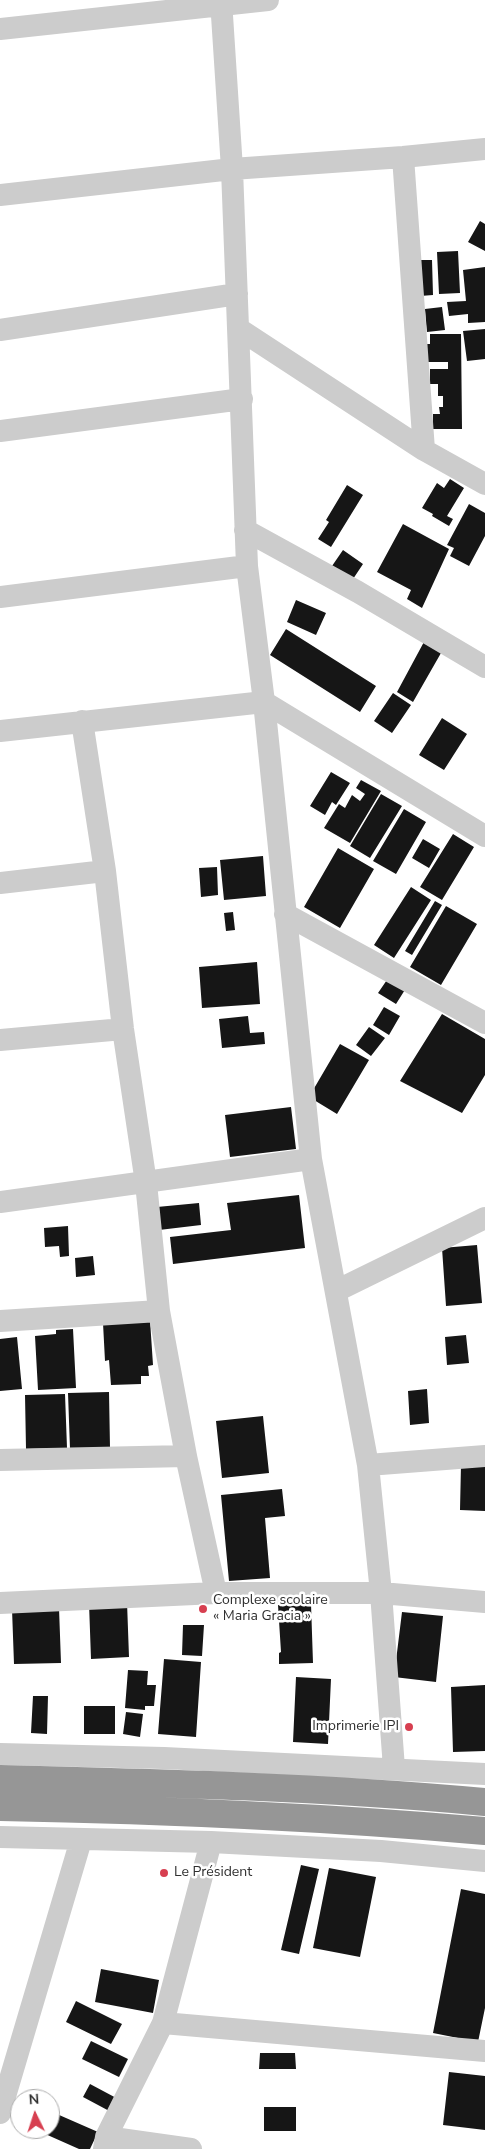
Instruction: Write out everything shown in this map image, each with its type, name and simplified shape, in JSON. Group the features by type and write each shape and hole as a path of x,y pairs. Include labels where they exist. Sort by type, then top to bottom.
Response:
{"highway":[{"path":"0,1779 157,1783 380,1793 485,1802"},
{"path":"0,1807 144,1811 385,1822 485,1831"}],"street":[{"path":"0,29 221,2 268,0"},
{"path":"221,2 232,168 247,566 264,702 311,1160 368,1465 381,1593 394,1768"},
{"path":"0,195 232,168 403,157 485,149"},
{"path":"403,157 424,450"},
{"path":"0,330 237,294"},
{"path":"239,330 424,450 485,484"},
{"path":"0,431 242,399"},
{"path":"245,530 358,592 485,667"},
{"path":"0,597 247,566"},
{"path":"0,732 82,721 264,702 485,836"},
{"path":"82,721 105,871 123,1029 146,1183 159,1311 186,1456 216,1593"},
{"path":"0,883 105,871"},
{"path":"285,914 485,1023"},
{"path":"0,1040 123,1029"},
{"path":"0,1202 311,1160"},
{"path":"336,1291 485,1218"},
{"path":"0,1321 159,1311"},
{"path":"0,1460 186,1456"},
{"path":"368,1465 485,1456"},
{"path":"0,1602 216,1593 381,1593 485,1602"},
{"path":"0,1754 164,1758 485,1774"},
{"path":"0,1837 210,1842 381,1851 485,1861"},
{"path":"0,2113 81,1840"},
{"path":"191,2149 105,2143 163,2023 210,1842"},
{"path":"163,2023 485,2051"}],"building":[{"path":"480,221 485,224 485,251 468,242"},
{"path":"458,251 460,293 439,294 437,252"},
{"path":"419,260 432,260 433,295 420,296"},
{"path":"485,267 485,322 468,323 468,314 449,316 447,302 466,301 463,270"},
{"path":"442,307 445,330 427,332 425,309"},
{"path":"485,329 485,359 467,361 463,331"},
{"path":"430,334 461,334 462,429 433,429 433,414 440,414 439,407 443,407 443,396 438,396 438,384 430,384 430,369 448,369 448,362 426,362 426,344 430,344"},
{"path":"450,479 464,488 447,516 453,519 449,526 422,508 437,483 444,488"},
{"path":"347,485 363,495 331,547 318,539 329,522 326,520"},
{"path":"469,504 485,513 485,536 469,566 450,556 454,548 447,545"},
{"path":"403,524 449,549 422,608 407,599 411,590 377,572"},
{"path":"343,550 363,564 353,579 332,566"},
{"path":"296,600 326,613 316,635 287,622"},
{"path":"286,629 376,686 360,712 270,655"},
{"path":"425,640 441,653 413,702 397,692"},
{"path":"393,693 411,705 392,733 374,721"},
{"path":"442,718 467,734 444,770 419,755"},
{"path":"331,772 350,783 336,805 332,802 325,815 310,806"},
{"path":"361,780 381,791 350,843 324,828 339,804 345,808 352,795 360,801 365,794 356,788"},
{"path":"381,794 402,806 370,858 350,846"},
{"path":"404,809 426,822 396,874 373,861"},
{"path":"453,834 474,847 442,900 420,887"},
{"path":"423,839 440,849 429,868 412,858"},
{"path":"338,848 374,869 340,928 304,907"},
{"path":"263,856 266,896 224,900 220,860"},
{"path":"217,867 218,895 201,897 199,868"},
{"path":"411,887 431,900 394,958 374,945"},
{"path":"435,901 442,905 412,955 405,951"},
{"path":"446,906 477,924 441,985 410,967"},
{"path":"233,912 235,930 226,931 224,913"},
{"path":"257,962 260,1004 202,1008 199,967"},
{"path":"391,974 408,985 396,1004 378,993"},
{"path":"384,1007 400,1016 389,1035 373,1025"},
{"path":"442,1014 485,1039 485,1075 462,1113 400,1081"},
{"path":"248,1016 250,1033 264,1032 265,1044 222,1048 219,1019"},
{"path":"369,1027 385,1038 371,1056 356,1045"},
{"path":"340,1044 369,1060 337,1114 309,1097"},
{"path":"291,1107 296,1149 230,1157 225,1115"},
{"path":"299,1195 305,1248 173,1264 170,1237 231,1230 227,1203"},
{"path":"199,1203 201,1225 159,1230 157,1207"},
{"path":"68,1226 69,1256 60,1257 59,1246 45,1247 44,1228"},
{"path":"477,1245 482,1303 446,1306 442,1248"},
{"path":"93,1256 95,1275 76,1277 75,1258"},
{"path":"150,1320 153,1365 148,1366 149,1376 141,1376 141,1384 111,1385 109,1360 105,1361 103,1323"},
{"path":"73,1329 76,1388 38,1390 35,1336 56,1334 56,1330"},
{"path":"466,1335 469,1363 447,1365 445,1337"},
{"path":"17,1337 22,1389 0,1391 0,1339"},
{"path":"427,1389 429,1423 410,1425 408,1391"},
{"path":"109,1392 110,1448 70,1449 68,1393"},
{"path":"65,1394 67,1448 26,1449 25,1395"},
{"path":"263,1416 269,1473 222,1478 216,1421"},
{"path":"461,1465 485,1465 485,1511 460,1510"},
{"path":"282,1489 285,1516 265,1518 270,1578 229,1581 221,1495"},
{"path":"291,1598 305,1598 305,1604 311,1604 313,1663 279,1664 279,1653 281,1652 278,1605 291,1605"},
{"path":"127,1602 129,1657 91,1659 89,1603"},
{"path":"59,1608 61,1663 14,1664 12,1609"},
{"path":"402,1612 443,1616 436,1682 394,1677"},
{"path":"183,1625 204,1625 202,1656 182,1655"},
{"path":"164,1659 201,1662 196,1737 158,1734"},
{"path":"128,1670 148,1671 147,1685 156,1685 154,1706 145,1706 145,1710 125,1708"},
{"path":"296,1677 331,1679 328,1744 293,1742"},
{"path":"485,1685 485,1751 453,1752 451,1687"},
{"path":"33,1696 48,1696 47,1734 31,1733"},
{"path":"84,1706 115,1706 115,1734 84,1734"},
{"path":"126,1712 143,1714 140,1737 123,1734"},
{"path":"301,1865 319,1869 299,1954 281,1950"},
{"path":"329,1868 376,1877 360,1957 313,1948"},
{"path":"461,1889 485,1894 485,2008 478,2042 433,2033"},
{"path":"101,1969 159,1980 153,2013 95,2002"},
{"path":"76,2001 122,2024 111,2044 66,2022"},
{"path":"91,2041 128,2059 119,2077 82,2059"},
{"path":"260,2053 295,2053 296,2069 259,2069"},
{"path":"449,2072 485,2076 485,2130 443,2125"},
{"path":"90,2084 120,2100 113,2113 83,2097"},
{"path":"264,2107 296,2107 296,2131 264,2131"},
{"path":"60,2115 98,2132 90,2149 79,2149 56,2139 60,2139"}],"place":[{"name":"Complexe scolaire « Maria Gracia »","path":"203,1609"},
{"name":"Imprimerie IPI","path":"409,1727"},
{"name":"Le Président","path":"164,1873"}]}
